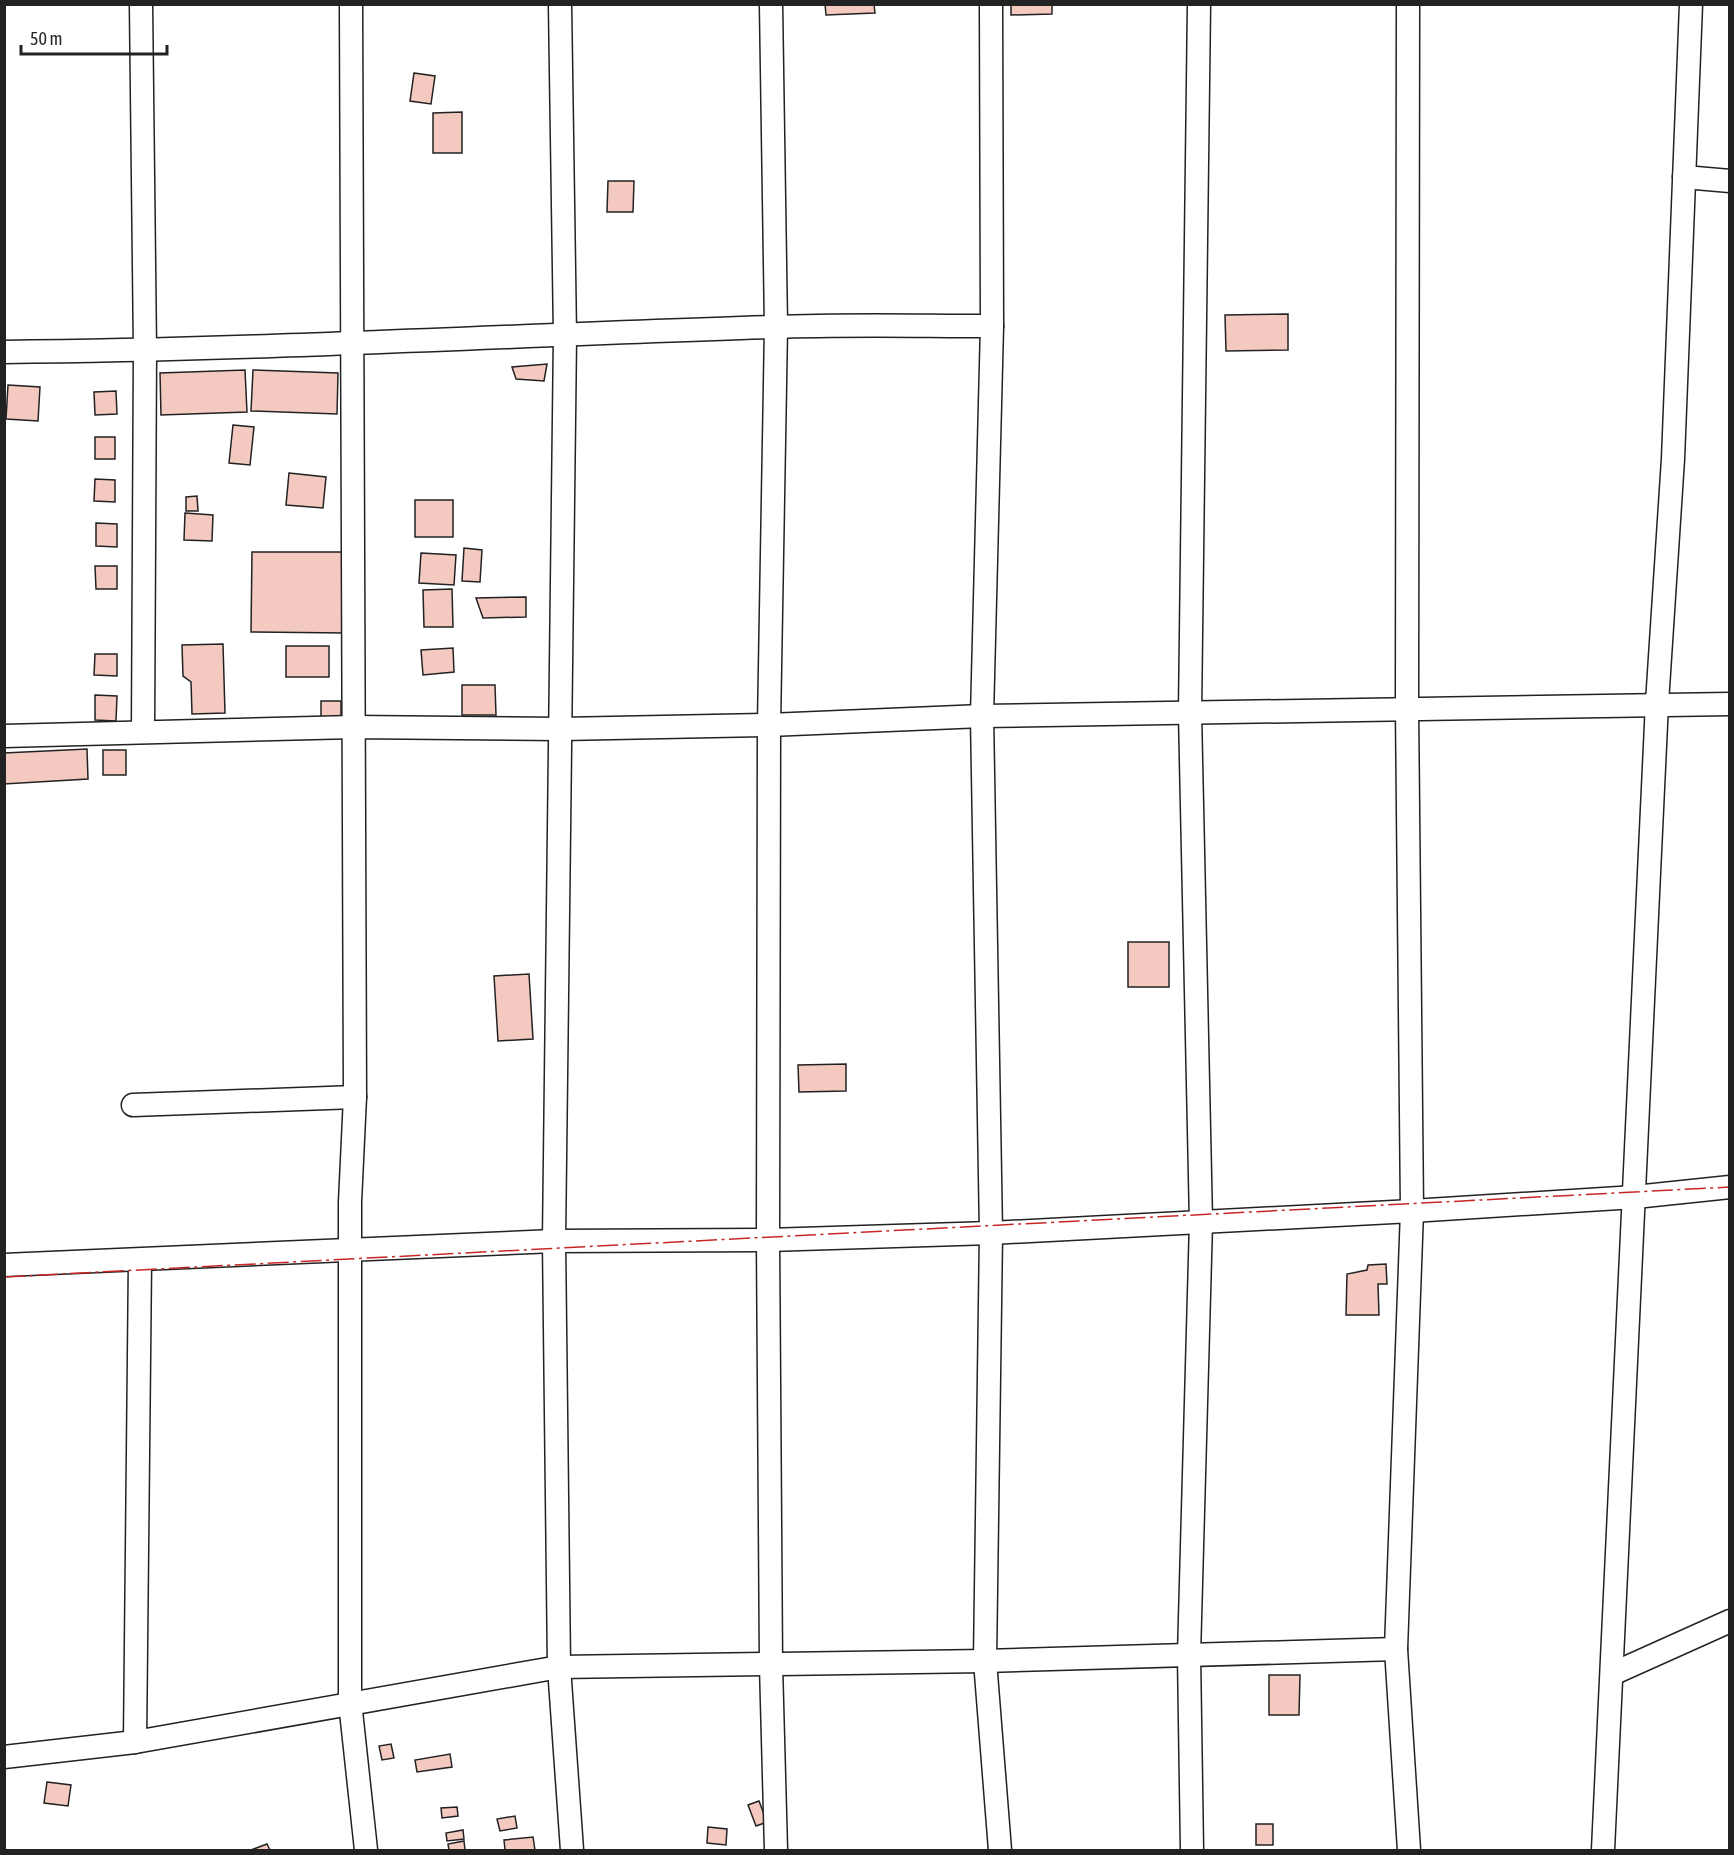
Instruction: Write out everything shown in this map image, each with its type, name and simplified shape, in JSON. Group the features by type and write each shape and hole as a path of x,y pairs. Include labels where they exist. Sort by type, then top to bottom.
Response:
{"street":[{"path":"141,4 145,351 143,731"},
{"path":"351,4 355,1097 350,1202 350,1702 366,1851"},
{"path":"560,4 565,336 554,1241 559,1666 572,1851"},
{"path":"771,4 776,327 769,725 768,1240 771,1665 776,1851"},
{"path":"991,4 992,326 982,716 991,1233 985,1661 1000,1851"},
{"path":"1192,1851 1189,1655 1201,1222 1190,713 1199,4"},
{"path":"1408,4 1407,708 1412,1211 1396,1649 1408,1851"},
{"path":"1603,1851 1657,703 1673,459 1691,4"},
{"path":"1684,177 1730,181"},
{"path":"4,352 145,351 776,327 992,326"},
{"path":"4,736 354,727 561,729 769,725 982,716 1657,703 1730,704"},
{"path":"133,1105 355,1097"},
{"path":"4,1265 554,1241 768,1240 991,1233 1412,1211 1635,1197 1730,1187"},
{"path":"135,1742 140,1260"},
{"path":"1612,1674 1730,1621"},
{"path":"4,1757 135,1742 559,1666 985,1661 1396,1649"}],"building":[{"path":"825,4 874,4 875,13 826,15"},
{"path":"1011,4 1052,4 1052,14 1011,15"},
{"path":"414,73 435,76 431,104 410,101"},
{"path":"462,112 462,153 433,153 433,113"},
{"path":"608,181 634,181 633,212 607,212"},
{"path":"1288,314 1288,350 1226,351 1225,315"},
{"path":"547,364 544,381 516,379 512,367"},
{"path":"245,370 247,412 161,415 160,373"},
{"path":"253,370 338,373 337,414 251,411"},
{"path":"8,385 40,387 38,421 6,419"},
{"path":"116,391 117,414 95,415 94,392"},
{"path":"233,425 254,427 250,465 229,463"},
{"path":"95,437 115,437 115,459 95,459"},
{"path":"289,473 326,477 323,508 286,505"},
{"path":"95,479 115,480 115,502 94,501"},
{"path":"197,496 198,511 186,511 186,497"},
{"path":"415,500 453,500 453,537 415,537"},
{"path":"185,513 213,515 212,541 184,540"},
{"path":"96,523 117,524 117,547 96,546"},
{"path":"464,548 482,550 480,582 462,581"},
{"path":"252,552 347,552 346,633 251,632"},
{"path":"421,553 456,555 454,585 419,583"},
{"path":"95,566 117,566 117,589 96,589"},
{"path":"452,589 453,627 424,627 423,590"},
{"path":"526,597 526,617 483,618 476,598"},
{"path":"223,644 225,713 192,714 191,682 183,676 182,645"},
{"path":"286,646 329,646 329,677 286,677"},
{"path":"453,648 454,672 423,675 421,650"},
{"path":"95,654 117,654 117,676 94,675"},
{"path":"462,685 495,685 496,715 462,715"},
{"path":"95,695 117,696 116,721 95,720"},
{"path":"321,701 341,701 341,722 321,723"},
{"path":"87,749 88,779 4,784 4,753"},
{"path":"103,750 126,750 126,775 103,775"},
{"path":"1128,942 1169,942 1169,987 1128,987"},
{"path":"529,974 533,1039 498,1041 494,976"},
{"path":"846,1064 846,1091 799,1092 798,1065"},
{"path":"1386,1264 1387,1284 1378,1284 1379,1315 1346,1315 1347,1274 1367,1270 1368,1265"},
{"path":"1269,1675 1300,1675 1299,1715 1269,1715"},
{"path":"391,1744 394,1758 382,1760 379,1746"},
{"path":"450,1754 452,1767 417,1772 415,1760"},
{"path":"47,1782 71,1785 68,1806 44,1803"},
{"path":"759,1801 767,1822 756,1826 748,1805"},
{"path":"457,1807 458,1816 442,1818 441,1808"},
{"path":"515,1816 517,1828 500,1831 497,1819"},
{"path":"1256,1824 1273,1824 1273,1845 1256,1845"},
{"path":"708,1827 727,1829 726,1845 707,1843"},
{"path":"463,1830 464,1839 447,1841 446,1833"},
{"path":"533,1837 535,1850 505,1850 504,1840"},
{"path":"464,1841 465,1850 449,1850 448,1844"},
{"path":"267,1844 270,1850 251,1850"}],"power":[{"path":"4,1277 1730,1187"}]}
